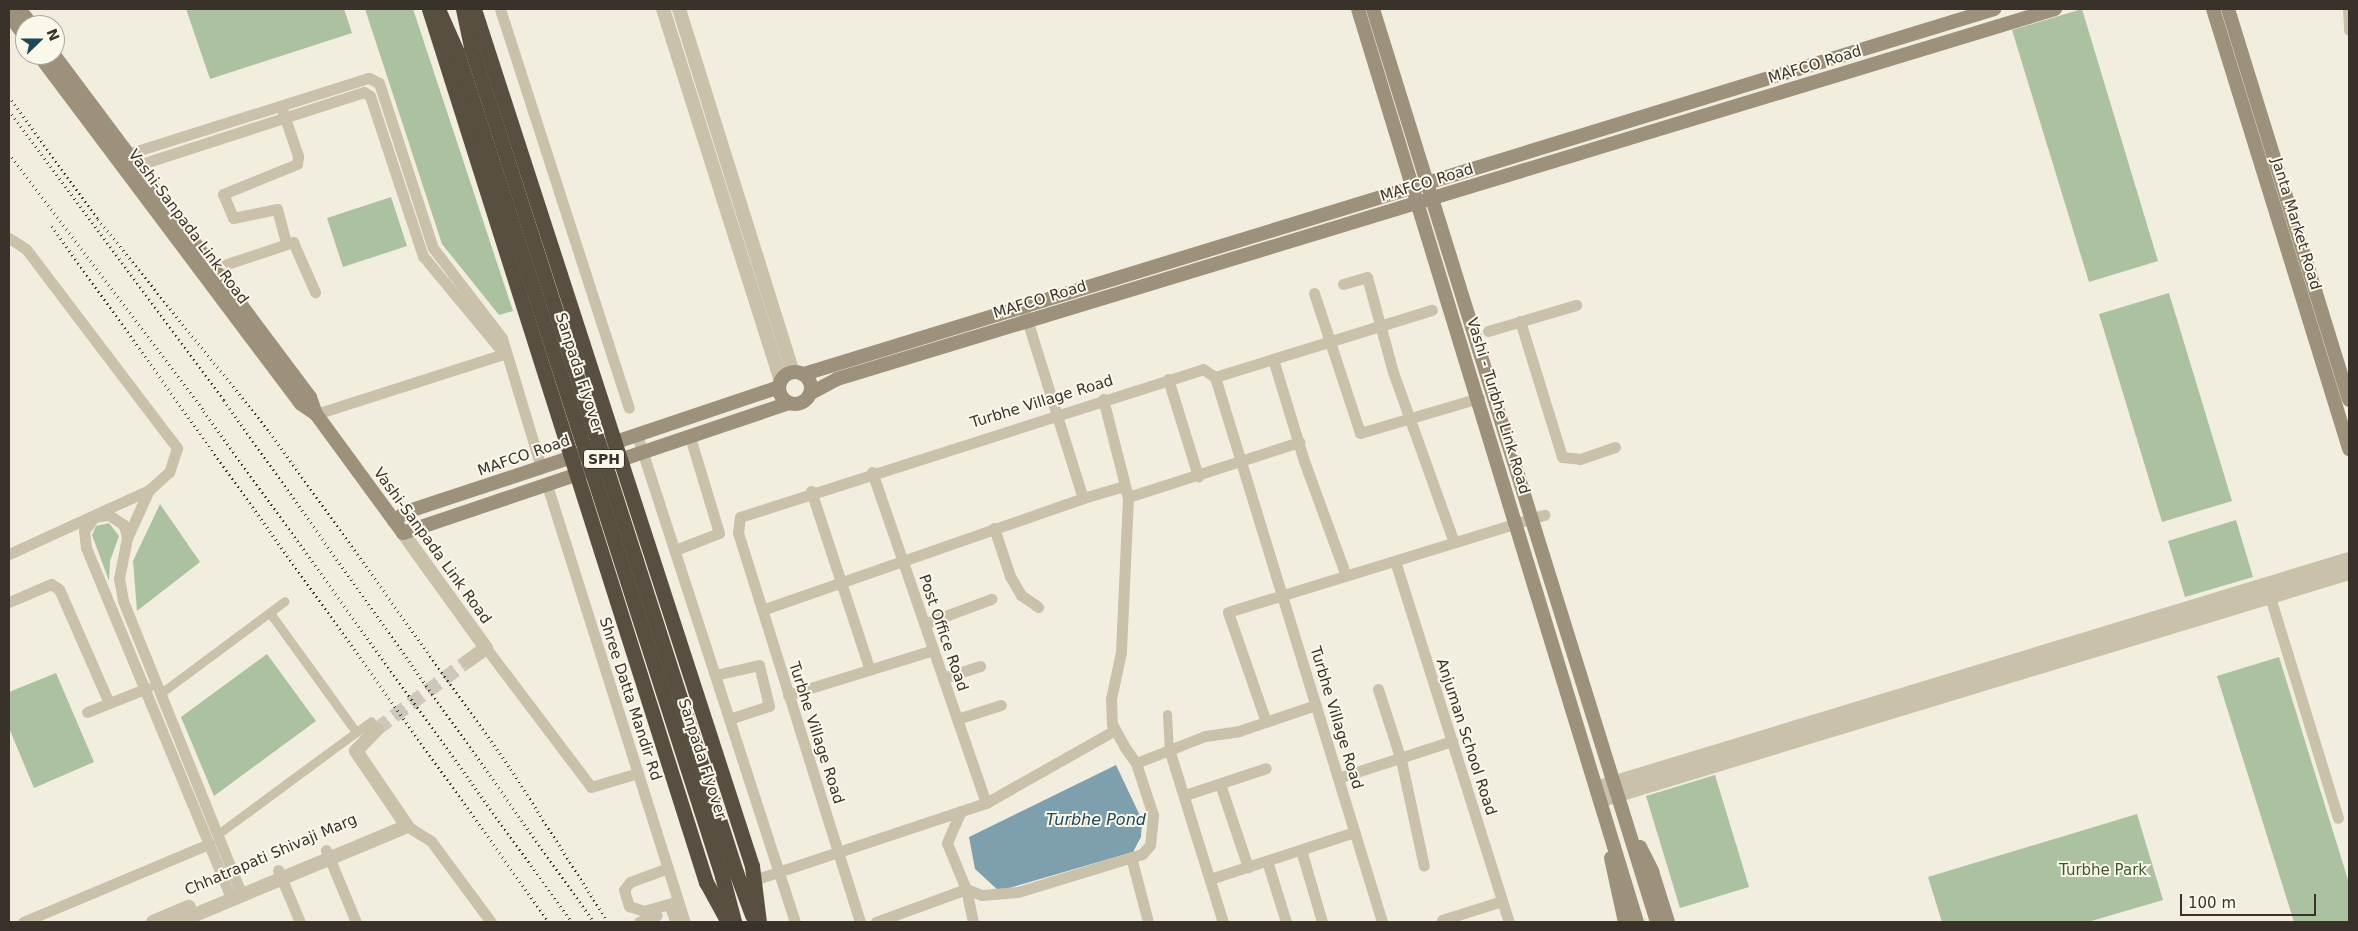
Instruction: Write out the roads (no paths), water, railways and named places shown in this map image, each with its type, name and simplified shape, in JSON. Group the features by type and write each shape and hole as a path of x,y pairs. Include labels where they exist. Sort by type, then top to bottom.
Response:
{"highway":[{"path":"429,9 546,384 706,882 728,922"},
{"name":"Sanpada Flyover","path":"438,9 464,49 729,874 755,922"},
{"name":"Sanpada Flyover","path":"463,9 464,49"},
{"path":"474,9 622,460 754,880 759,922"},
{"path":"546,384 593,370"},
{"name":"Sanpada Flyover","path":"729,874 734,922"}],"main road":[{"name":"Vashi - Turbhe Link Road","path":"1358,9 1425,200 1608,798"},
{"name":"Vashi - Turbhe Link Road","path":"1373,9 1420,185"},
{"name":"MAFCO Road","path":"394,521 406,512 637,435 780,384 799,373 1017,309 1994,9"},
{"name":"MAFCO Road","path":"789,403 800,404 811,393 837,379 2055,9"},
{"name":"Janta Market Road","path":"2213,9 2349,449"},
{"name":"Janta Market Road","path":"2228,9 2349,400"},
{"name":"Vashi-Sanpada Link Road","path":"47,65 122,156"},
{"name":"Vashi-Sanpada Link Road","path":"61,65 130,168 208,270 310,396 316,414 403,533"},
{"name":"Vashi - Turbhe Link Road","path":"1425,200 1479,398 1523,521"},
{"path":"799,373 811,393"},
{"path":"403,533 789,403 780,384"},
{"path":"1608,798 1642,874 1657,922"},
{"path":"1608,798 1624,881 1637,922"},
{"path":"1608,798 1614,884 1626,922"},
{"path":"1608,798 1652,871 1668,922"}],"street":[{"path":"500,9 629,408"},
{"path":"663,9 780,384"},
{"path":"679,9 799,373"},
{"path":"2348,9 2349,30"},
{"path":"130,168 369,78 379,83 433,248 497,327 541,467"},
{"path":"122,156 282,111"},
{"path":"282,111 297,164 223,194 233,218 277,209 286,243"},
{"path":"9,238 26,249 171,434 176,458 169,472 150,490 9,554"},
{"path":"208,270 286,243 298,245 315,292"},
{"path":"1168,262 1173,277"},
{"path":"1344,284 1367,277 1380,327 1454,542"},
{"path":"1314,293 1360,433 1411,421 1479,398"},
{"path":"1488,331 1576,304"},
{"path":"1017,309 1057,414 1083,498"},
{"path":"1215,377 1432,310"},
{"path":"1520,321 1562,457 1568,462 1580,460 1615,447"},
{"path":"316,414 504,354"},
{"path":"1273,359 1299,442 1346,576"},
{"name":"Turbhe Village Road","path":"860,922 788,695 737,521 752,509 1203,369 1215,377 1382,922"},
{"path":"1168,379 1198,476"},
{"path":"876,922 966,889 982,895 1018,892 1142,854 1154,832 1153,815 1136,763 1115,730 1110,699 1121,652 1128,497 1103,399"},
{"path":"637,435 795,922"},
{"path":"675,550 720,533 690,437"},
{"path":"1128,497 1299,442"},
{"name":"Post Office Road","path":"872,472 986,803"},
{"name":"Shree Datta Mandir Rd","path":"547,485 668,868 677,906 685,922"},
{"path":"762,610 1083,498 1124,486 1128,497"},
{"path":"102,585 113,588 119,578 127,538 150,490"},
{"path":"811,491 840,584 870,670"},
{"path":"84,539 86,526 94,517 109,514 120,520 127,538"},
{"path":"1266,722 1228,612 1544,515"},
{"path":"994,528 1010,576 1021,595 1038,607"},
{"path":"62,531 75,531 84,539 147,688 209,844 235,893"},
{"name":"Vashi-Sanpada Link Road","path":"403,533 486,648"},
{"path":"1608,798 2349,559"},
{"name":"Anjuman School Road","path":"1395,561 1509,922"},
{"path":"1608,798 2349,573"},
{"path":"119,578 123,601 218,834 235,893"},
{"path":"9,602 52,584 59,588 109,703"},
{"path":"2270,597 2338,818"},
{"path":"924,624 991,599"},
{"path":"161,693 285,601"},
{"path":"270,612 356,732"},
{"path":"468,661 486,648 591,787 638,773"},
{"path":"788,695 933,650"},
{"path":"715,675 759,665 769,706 729,719"},
{"path":"943,678 980,666"},
{"path":"87,712 147,688"},
{"path":"1378,689 1401,760 1424,866"},
{"path":"957,719 1001,705"},
{"path":"1136,763 1169,749 1266,722 1316,705"},
{"path":"1167,714 1169,749 1223,922"},
{"path":"218,834 356,732 374,725"},
{"path":"374,725 356,751 404,822 431,840 491,922"},
{"path":"754,880 986,803 1115,730"},
{"path":"1338,778 1401,760 1452,741"},
{"path":"1184,795 1266,768"},
{"path":"1220,784 1248,867"},
{"path":"961,811 948,843 966,889 973,922"},
{"name":"Chhatrapati Shivaji Marg","path":"153,922 235,893 404,822"},
{"path":"1210,879 1355,832"},
{"path":"23,922 209,844"},
{"path":"1301,850 1322,922"},
{"path":"328,854 356,922"},
{"path":"1131,857 1148,922"},
{"path":"1267,861 1286,922"},
{"path":"668,868 630,882 624,890 629,906 644,912 677,906"},
{"path":"280,874 300,922"},
{"name":"Chhatrapati Shivaji Marg","path":"178,922 235,893"},
{"path":"1442,920 1502,901"},
{"path":"639,922 677,906"},
{"path":"676,922 677,906"}],"water":[{"name":"Turbhe Pond","path":"1116,765 1142,820 1141,837 1133,852 999,891 975,869 969,837"}],"tunnel":[{"path":"377,729 468,661"}],"railway":[{"path":"9,96 98,219 270,432 511,769 608,922"},
{"path":"9,110 224,400 594,922"},
{"path":"9,153 204,411 572,922"},
{"path":"52,226 549,922"}],"park label":[{"name":"Turbhe Park","path":"2103,871"}]}
